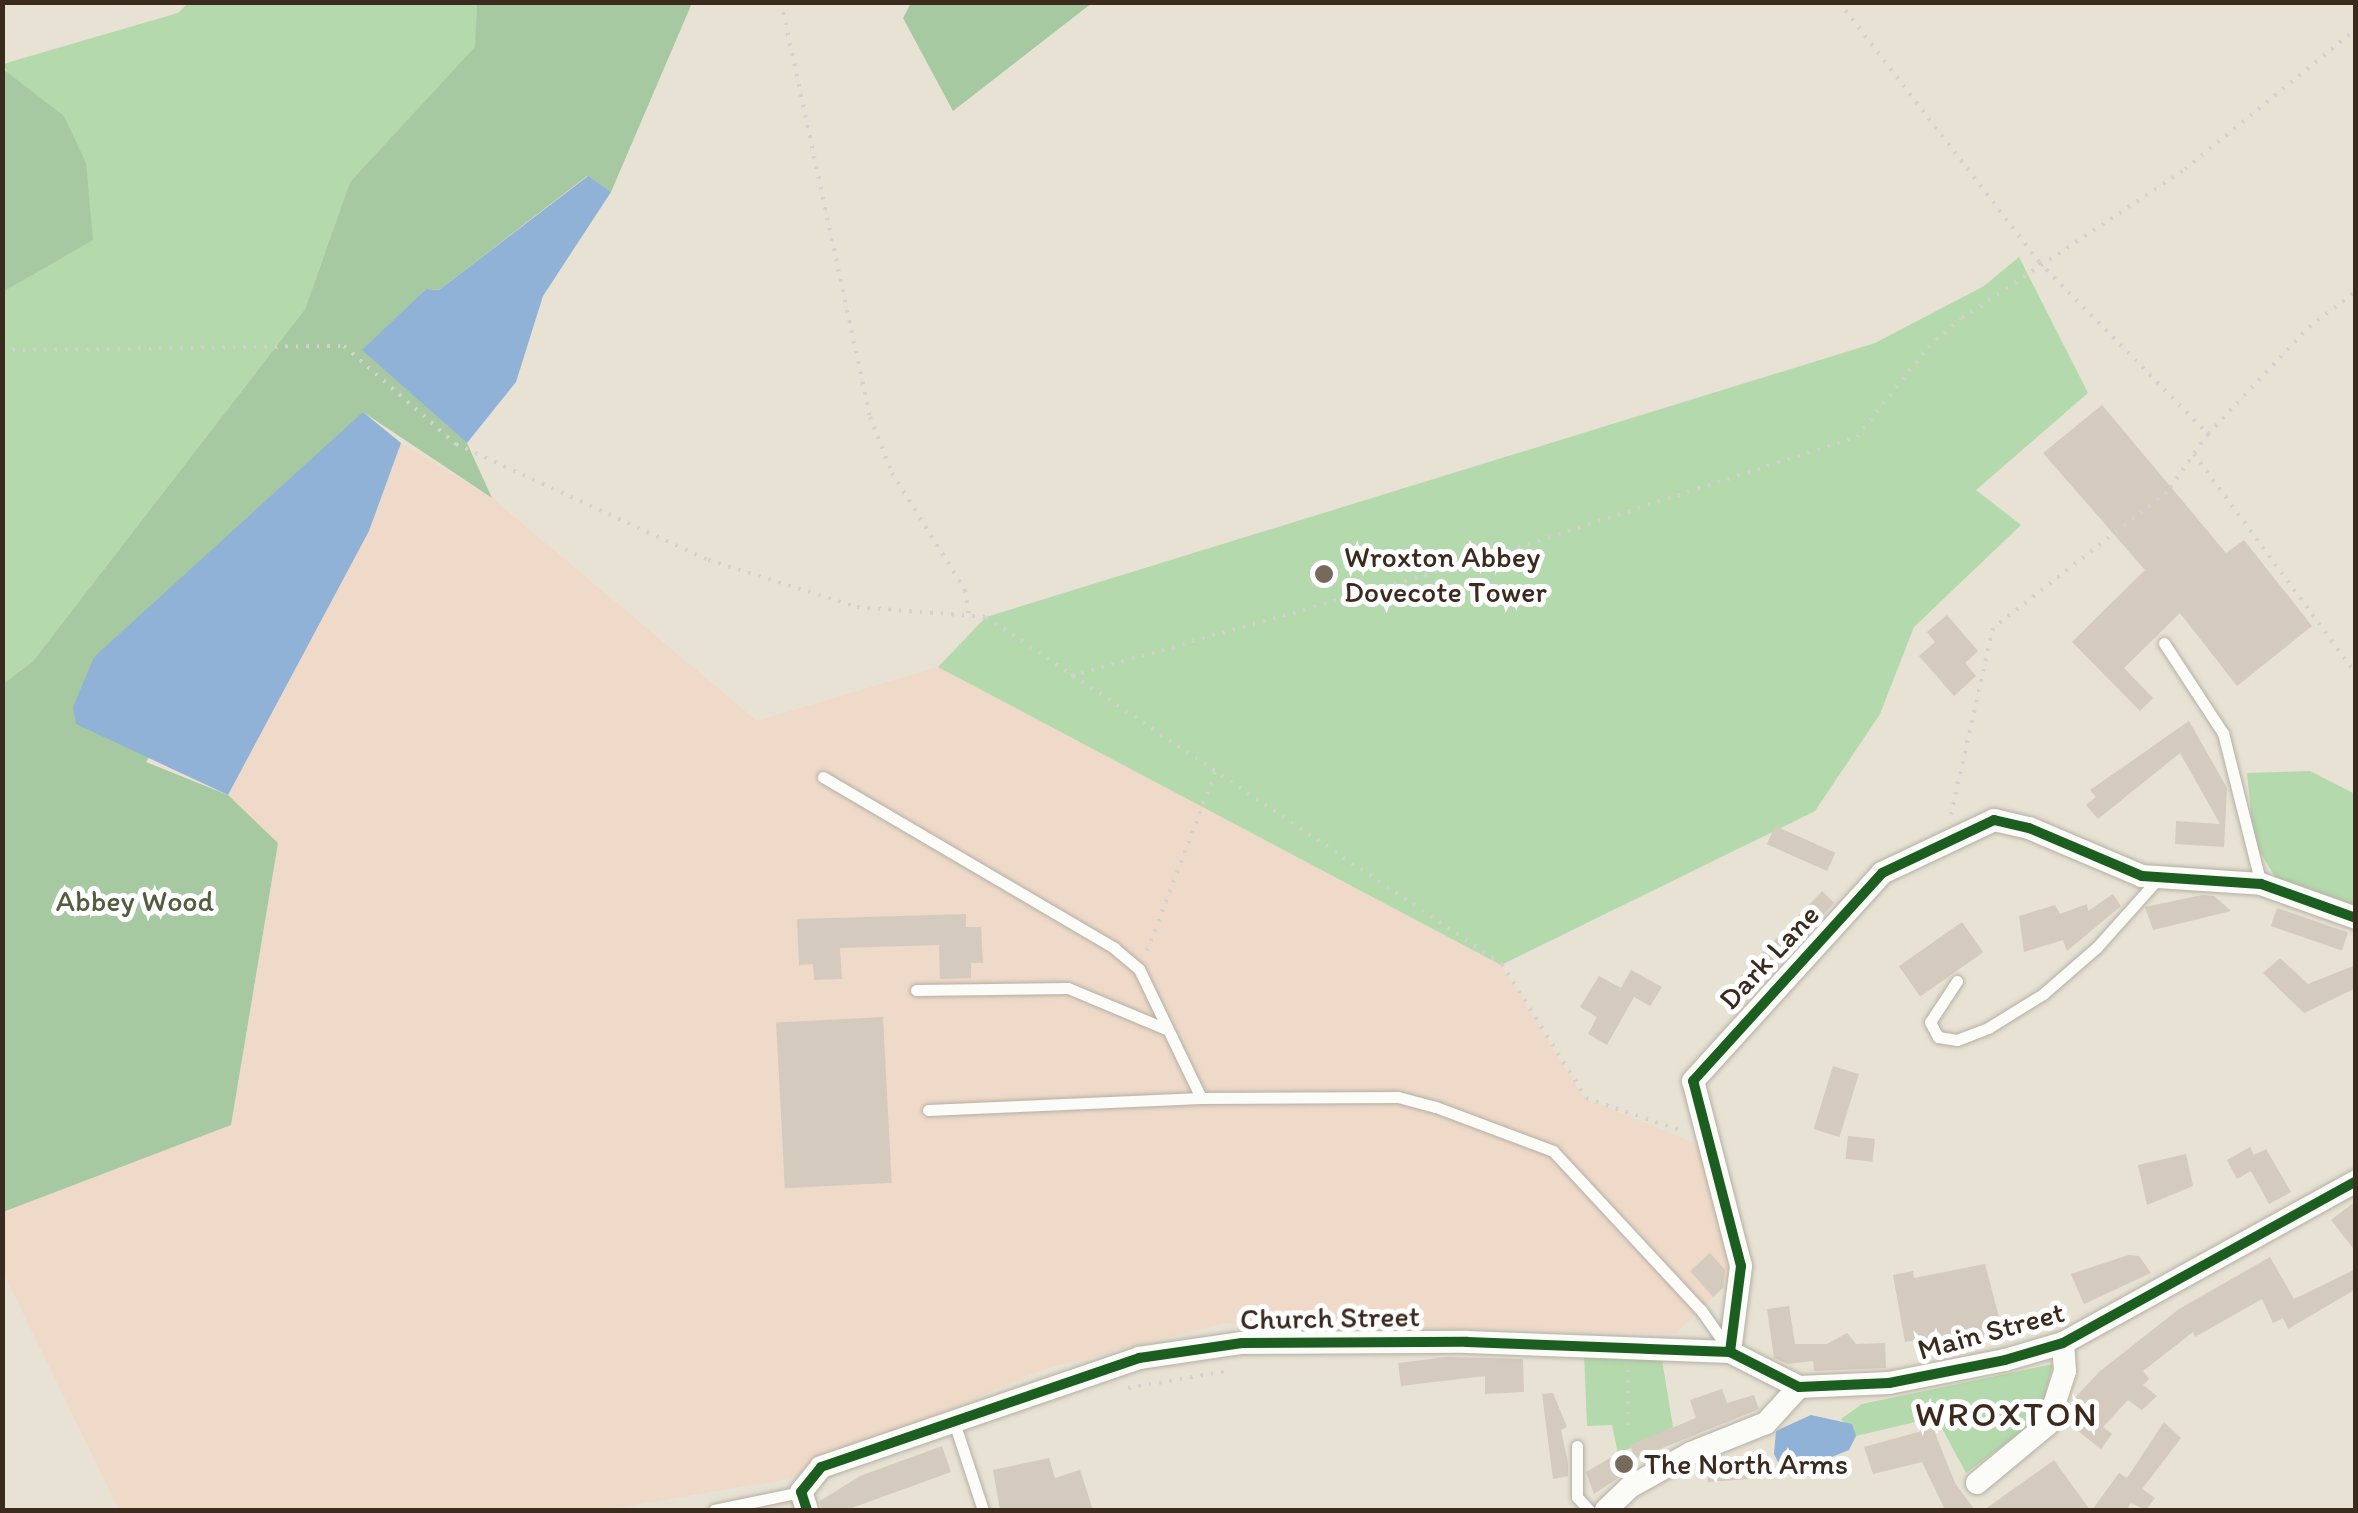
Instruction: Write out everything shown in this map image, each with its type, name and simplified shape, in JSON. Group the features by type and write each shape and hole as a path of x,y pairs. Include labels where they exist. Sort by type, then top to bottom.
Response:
{"street":[{"name":"Dark Lane","path":"1730,1352 1744,1283 1692,1094 1704,1064 1882,873 1946,838 1994,820 2028,828 2149,878"},
{"path":"2149,878 2261,884 2356,918"},
{"name":"Main Street","path":"1800,1388 1889,1383 2063,1343 2356,1182"},
{"name":"Church Street","path":"804,1501 822,1467 1140,1358 1242,1343 1730,1352"},
{"path":"1978,1482 2048,1424 2065,1371 2063,1343"},
{"path":"1606,1510 1630,1487 1691,1453 1766,1424 1800,1388 1730,1352"}],"lane":[{"path":"2164,643 2213,708 2223,732 2261,884"},
{"path":"823,777 1114,948 1139,970 1201,1098"},
{"path":"1957,981 1930,1022 1938,1037 1957,1040 1988,1028 2042,994 2097,947 2149,878"},
{"path":"916,990 1068,988 1166,1028"},
{"path":"928,1110 1201,1098 1398,1098 1534,1140 1579,1175 1701,1310 1730,1352"},
{"path":"954,1422 983,1510"},
{"path":"1577,1446 1577,1496 1589,1510"},
{"path":"714,1510 804,1501"}],"path":[{"path":"781,2 870,417 892,473 965,590 969,616"},
{"path":"1839,2 2039,262 2208,434"},
{"path":"1069,676 1498,554 1856,437 1928,347 2039,262 2185,169 2356,28"},
{"path":"1946,838 1993,628 2166,492 2208,434 2309,328 2356,291"},
{"path":"2,350 344,346 456,444 708,560 857,607 986,617 1502,964 1586,1098 1704,1138"},
{"path":"2194,454 2356,674"},
{"path":"1139,970 1214,773"},
{"path":"1628,1349 1628,1430"},
{"path":"1127,1388 1245,1368"}],"shaded area":[{"path":"401,443 492,498 757,721 938,667 1501,965 1584,1098 1699,1145 1733,1279 1675,1334 1225,1323 1042,1370 788,1479 605,1510 119,1510 3,1272 3,1212 231,1125 278,843 228,795 369,531"}],"green space":[{"path":"911,2 1092,3 953,111 903,18"},
{"path":"188,3 477,3 476,47 350,182 305,309 33,661 3,684 3,292 93,239 3,64 178,13"},
{"name":"Abbey Wood","path":"477,3 692,3 611,192 587,176 439,290 426,289 363,350 467,443 492,498 363,412 146,762 228,795 278,843 231,1125 3,1212 3,684 33,661 305,309 350,182 475,47"},
{"path":"3,69 64,116 86,163 93,240 3,292"},
{"path":"2019,257 2088,393 1976,490 2021,525 1914,627 1880,714 1815,811 1501,965 938,667 986,617 1875,343 1984,286"},
{"path":"2310,771 2355,794 2355,905 2275,877 2254,842 2247,773"},
{"path":"1584,1353 1662,1360 1673,1427 1618,1454 1612,1425 1587,1426"},
{"path":"2053,1364 2039,1419 1966,1473 1936,1417 1856,1436 1841,1419 1862,1404"}],"water":[{"path":"588,176 611,192 543,296 516,382 467,443 362,350 426,289 439,290"},
{"path":"363,412 401,443 369,531 228,795 76,724 73,707 94,657"},
{"path":"1811,1415 1852,1424 1856,1436 1849,1450 1797,1471 1781,1468 1774,1454 1776,1431"}],"building":[{"path":"2102,405 2226,553 2244,540 2312,626 2237,686 2180,613 2124,668 2153,698 2140,711 2072,642 2145,570 2043,453"},
{"path":"1947,615 1978,651 1965,663 1976,676 1954,696 1919,656 1935,642 1927,632"},
{"path":"2189,721 2227,788 2224,847 2175,844 2176,821 2220,824 2180,753 2098,819 2086,805 2096,797 2090,790"},
{"path":"1775,826 1835,853 1827,871 1767,844"},
{"path":"1822,891 1834,903 1748,998 1732,985"},
{"path":"2113,894 2121,906 2067,951 2063,940 2024,952 2019,916 2055,905 2060,914 2087,904 2088,911"},
{"path":"2214,896 2231,911 2153,930 2145,907"},
{"path":"2277,908 2348,932 2342,950 2271,926"},
{"path":"966,914 966,927 981,927 983,963 971,963 971,978 940,979 939,945 840,948 842,979 814,980 813,964 799,965 797,919"},
{"path":"1962,922 1983,952 1920,996 1899,966"},
{"path":"2280,958 2308,984 2356,965 2356,988 2304,1013 2263,973"},
{"path":"1631,970 1662,987 1650,1006 1634,997 1607,1045 1588,1034 1597,1017 1580,1007 1599,976 1621,988"},
{"path":"883,1017 892,1183 785,1188 776,1023"},
{"path":"1833,1066 1859,1074 1840,1137 1814,1129"},
{"path":"1848,1136 1875,1139 1872,1162 1846,1159"},
{"path":"2250,1147 2254,1155 2266,1149 2291,1192 2269,1204 2251,1171 2237,1179 2227,1160"},
{"path":"2186,1154 2193,1186 2147,1205 2138,1165"},
{"path":"2356,1201 2356,1252 2331,1220"},
{"path":"1710,1253 1725,1270 1723,1288 1713,1297 1690,1271"},
{"path":"2129,1255 2139,1256 2151,1273 2084,1304 2071,1274"},
{"path":"2270,1257 2294,1299 2356,1269 2356,1289 2288,1329 2283,1318 2273,1323 2262,1299 2195,1337 2193,1332 2143,1371 2149,1379 2143,1385 2157,1396 2142,1410 2128,1400 2103,1427 2112,1434 2101,1449 2065,1421 2071,1402 2099,1372 2179,1309"},
{"path":"1985,1264 2004,1336 1943,1352 1938,1336 1905,1342 1893,1275 1913,1271 1914,1278"},
{"path":"1789,1306 1795,1344 1827,1344 1847,1333 1856,1344 1885,1343 1886,1368 1814,1371 1813,1361 1788,1364 1774,1358 1767,1309"},
{"path":"1446,1357 1523,1359 1524,1392 1485,1394 1485,1376 1401,1386 1398,1363"},
{"path":"1722,1389 1727,1403 1754,1395 1759,1409 1635,1459 1630,1445 1696,1418 1690,1400"},
{"path":"1553,1393 1567,1427 1561,1430 1568,1476 1553,1479 1542,1394"},
{"path":"2164,1422 2181,1438 2142,1489 2155,1498 2146,1510 2131,1503 2126,1510 2092,1510 2119,1473 2127,1478"},
{"path":"1933,1428 1955,1483 1975,1510 1945,1510 1922,1462 1873,1474 1864,1447"},
{"path":"942,1446 951,1472 846,1510 822,1510 820,1501 860,1476"},
{"path":"1626,1449 1630,1470 1594,1494 1586,1472"},
{"path":"1747,1456 1748,1479 1708,1482 1707,1463"},
{"path":"1049,1458 1055,1478 1080,1470 1093,1510 1000,1510 993,1470"},
{"path":"2054,1460 2090,1510 1984,1510"}],"cycle path":[{"path":"1730,1352 1741,1266 1693,1081 1882,873 1994,820 2029,828 2142,876 2261,884 2356,918"},
{"path":"807,1510 801,1492 821,1467 1139,1358 1242,1343 1467,1342 1730,1352 1799,1387 1889,1383 2005,1360 2063,1343 2356,1181"}],"place":[{"name":"Wroxton Abbey Dovecote Tower","path":"1324,574"},
{"name":"The North Arms","path":"1624,1464"}],"district":[{"name":"WROXTON","path":"2007,1414"}]}
